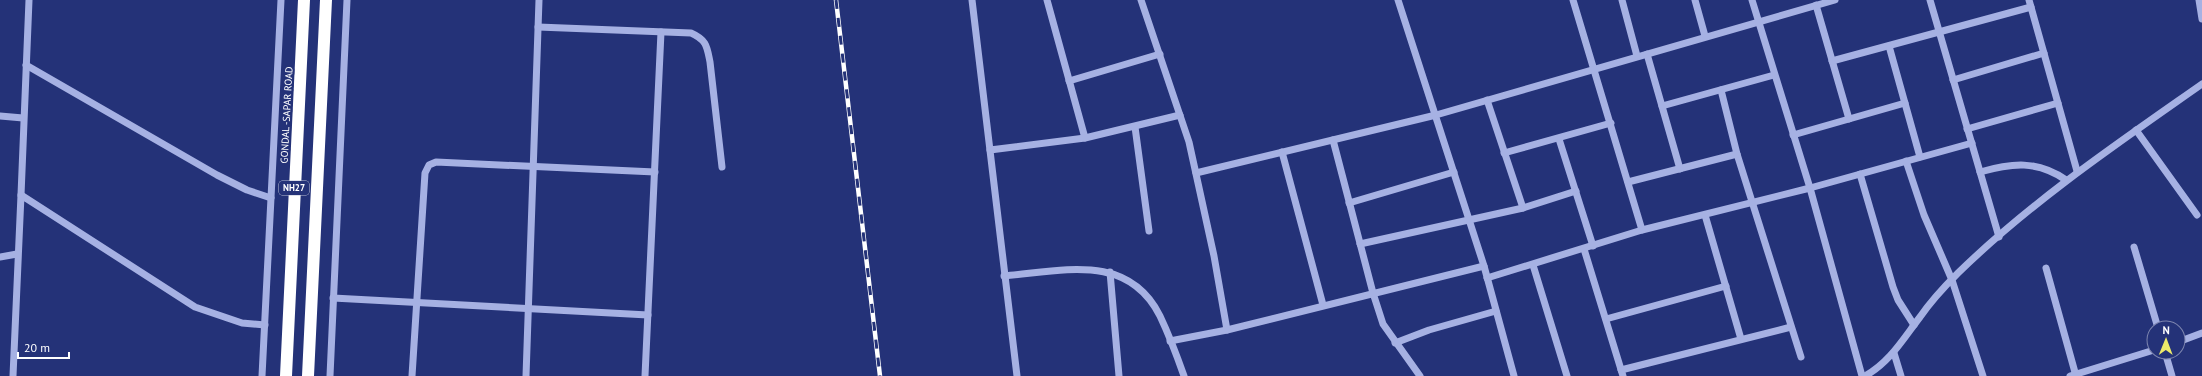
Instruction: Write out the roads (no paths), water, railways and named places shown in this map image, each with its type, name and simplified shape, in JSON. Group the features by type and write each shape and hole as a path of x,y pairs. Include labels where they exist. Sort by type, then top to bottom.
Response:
{"highway":[{"name":"GONDAL -SAPAR ROAD","path":"286,376 304,0"},
{"name":"NH27","path":"308,376 326,0"}],"street":[{"path":"13,376 29,0"},
{"path":"262,376 281,0"},
{"path":"330,376 347,0"},
{"path":"526,376 539,0"},
{"path":"972,0 1017,376"},
{"path":"1047,0 1085,138"},
{"path":"1141,0 1180,115 1196,173 1214,256 1227,330"},
{"path":"1398,0 1484,266 1514,376"},
{"path":"1573,0 1595,69 1642,230"},
{"path":"1622,0 1637,56"},
{"path":"1695,0 1705,36"},
{"path":"1752,0 1757,21 1810,188 1862,376"},
{"path":"1196,173 1436,115 1757,21 1835,0"},
{"path":"1930,0 1998,237"},
{"path":"2199,0 2202,18"},
{"path":"1832,61 1940,32 2030,4 2077,171"},
{"path":"1816,5 1849,119"},
{"path":"538,27 691,33 701,37 707,47 722,167"},
{"path":"645,376 661,32"},
{"path":"1889,46 1920,157"},
{"path":"1953,80 2044,53"},
{"path":"1069,81 1160,54"},
{"path":"1647,54 1680,169"},
{"path":"26,65 217,175 247,190 271,198"},
{"path":"1662,106 1774,75"},
{"path":"1865,376 1878,369 1894,353 1914,324 1952,280 1998,237 2077,171 2202,84"},
{"path":"1721,90 1737,154 1801,357"},
{"path":"1487,100 1523,208"},
{"path":"1793,135 1905,102"},
{"path":"1967,129 2058,103"},
{"path":"990,150 1085,138 1180,115"},
{"path":"0,116 24,118"},
{"path":"1504,153 1611,123"},
{"path":"1135,127 1149,231"},
{"path":"2136,130 2197,215"},
{"path":"1559,138 1593,246"},
{"path":"1333,140 1373,293 1383,324 1395,344 1420,376"},
{"path":"1487,278 1642,230 1752,204 1972,143"},
{"path":"1282,152 1323,305"},
{"path":"1628,182 1737,154"},
{"path":"1906,161 1924,216 1952,280 1983,376"},
{"path":"412,376 425,173 429,165 436,162 655,172"},
{"path":"1980,172 2002,166 2021,165 2039,167 2053,172 2066,180"},
{"path":"1350,203 1454,172"},
{"path":"1860,174 1893,288 1898,300 1914,324"},
{"path":"1360,244 1523,208 1576,191"},
{"path":"21,195 195,307 242,323 265,325"},
{"path":"1705,215 1741,339"},
{"path":"2134,247 2156,320"},
{"path":"1584,249 1622,373 1741,339 1792,327"},
{"path":"0,257 18,254"},
{"path":"1533,265 1567,376"},
{"path":"1170,341 1227,330 1484,266"},
{"path":"2046,268 2074,375 2146,352"},
{"path":"1004,276 1088,269 1110,272 1125,278 1143,293 1159,315 1184,376"},
{"path":"1110,272 1119,376"},
{"path":"1606,319 1726,286"},
{"path":"333,298 648,315"},
{"path":"1395,344 1429,330 1496,311"},
{"path":"2186,339 2202,332"},
{"path":"1894,353 1901,376"},
{"path":"2167,360 2172,376"}],"railway":[{"path":"836,0 880,376"}]}
